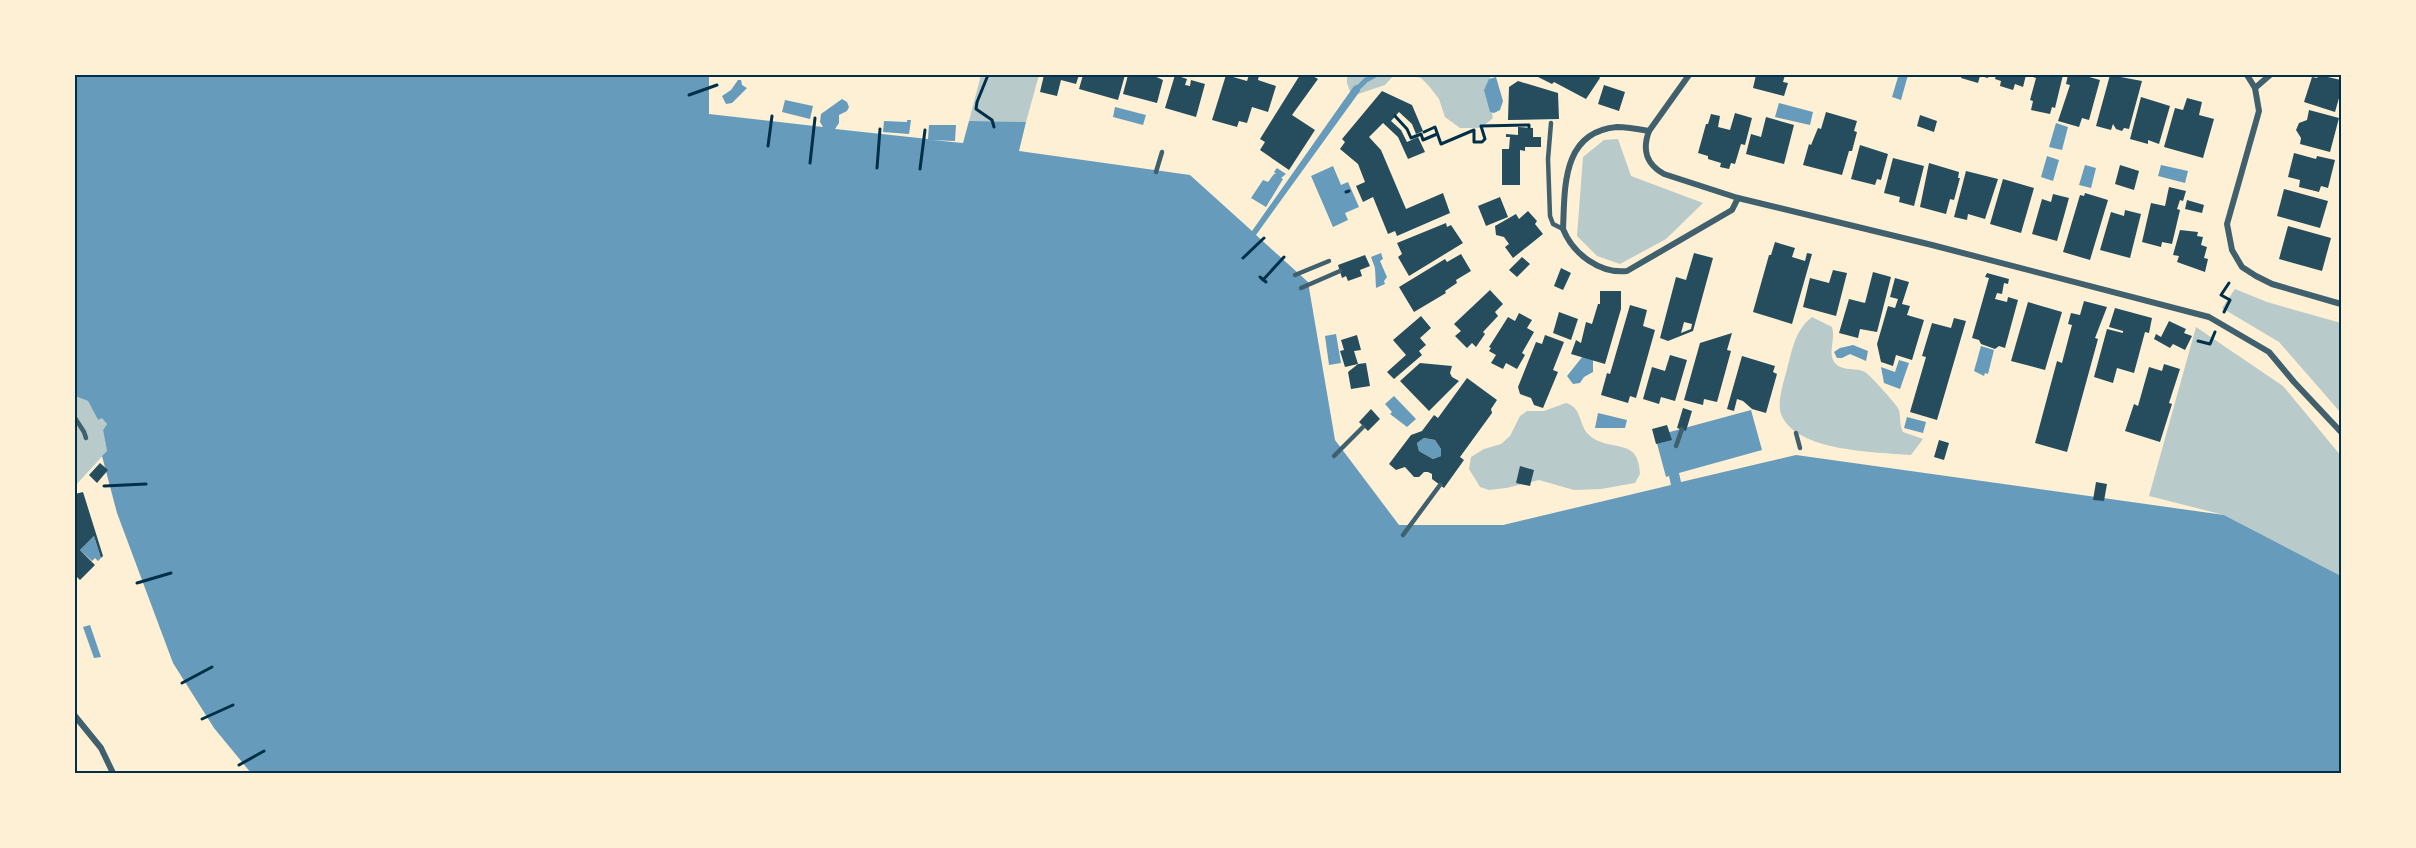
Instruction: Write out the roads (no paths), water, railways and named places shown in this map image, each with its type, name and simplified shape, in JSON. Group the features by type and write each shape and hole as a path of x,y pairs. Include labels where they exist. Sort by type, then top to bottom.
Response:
{"street":[{"path":"1689,75 1645,140 1646,155 1656,169 1738,198 1932,245 2210,317 2269,352 2341,432"},
{"path":"2247,75 2255,88 2259,111 2227,224 2232,250 2242,267 2272,284 2341,304"},
{"path":"2255,88 2270,75"},
{"path":"1649,131 1616,127 1593,135 1575,150 1566,178 1563,230 1570,242 1589,261 1602,269 1616,273 1627,272 1732,210 1738,198"},
{"path":"75,716 101,748 113,773"}],"lane":[{"path":"1551,123 1548,159 1550,216 1553,224 1563,230"},
{"path":"1156,172 1162,152"},
{"path":"1295,275 1329,261"},
{"path":"1301,288 1340,272"},
{"path":"75,418 86,438"},
{"path":"1334,456 1363,427"},
{"path":"1676,446 1682,429"},
{"path":"1796,433 1800,448"},
{"path":"1403,535 1440,485"}],"water":[{"path":"75,75 709,75 709,114 823,127 820,122 821,114 842,99 849,107 847,111 839,115 839,123 835,129 928,139 929,125 956,125 955,141 932,140 963,143 969,121 1026,122 1019,151 1190,175 1252,231 1354,86 1360,84 1360,91 1256,235 1308,282 1335,440 1399,525 1503,525 1671,485 1669,476 1666,477 1655,436 1751,410 1762,450 1679,473 1681,482 1796,455 2224,515 2341,576 2341,773 251,773 214,728 173,663 117,513 102,456 107,451 103,430 107,424 102,418 98,420 88,401 75,396"},
{"path":"1896,75 1908,75 1901,100 1892,97 1898,77"},
{"path":"1496,77 1503,101 1500,110 1494,113 1490,112 1484,90 1489,79"},
{"path":"738,80 741,80 742,85 747,88 732,103 726,104 722,96 731,90"},
{"path":"785,100 813,106 810,119 782,112"},
{"path":"1779,103 1813,112 1810,125 1775,117"},
{"path":"1115,107 1146,115 1143,125 1113,117"},
{"path":"911,120 909,134 883,132 884,121 907,122"},
{"path":"2056,123 2068,127 2062,150 2049,147"},
{"path":"2047,156 2059,160 2053,181 2041,177"},
{"path":"2085,165 2096,168 2091,188 2079,185"},
{"path":"2161,165 2188,171 2185,183 2158,176"},
{"path":"1333,166 1341,185 1348,182 1359,207 1345,213 1348,220 1333,227 1311,176"},
{"path":"1277,168 1286,174 1281,178 1283,179 1266,207 1251,198 1263,180 1268,182 1276,174 1274,172"},
{"path":"1381,253 1383,259 1380,261 1387,277 1385,284 1376,288 1375,268 1371,257"},
{"path":"1336,334 1341,363 1329,365 1325,336"},
{"path":"1853,345 1868,351 1866,361 1850,354 1837,358 1834,352"},
{"path":"1981,346 1994,350 1988,374 1985,373 1984,376 1974,371"},
{"path":"1583,356 1593,359 1593,372 1584,377 1580,383 1573,384 1567,376"},
{"path":"1899,360 1909,363 1900,389 1884,383 1881,367 1895,372"},
{"path":"1394,396 1416,419 1407,427 1390,414 1392,412 1385,404"},
{"path":"1598,413 1627,420 1625,428 1595,428"},
{"path":"1907,417 1926,422 1923,433 1904,428"},
{"path":"1424,438 1435,440 1441,449 1441,456 1433,459 1419,451 1417,443"},
{"path":"94,536 101,558 98,561 95,558 92,561 80,550"},
{"path":"90,625 101,657 94,658 83,627"}],"waterway":[{"path":"1356,90 1375,75"}]}
